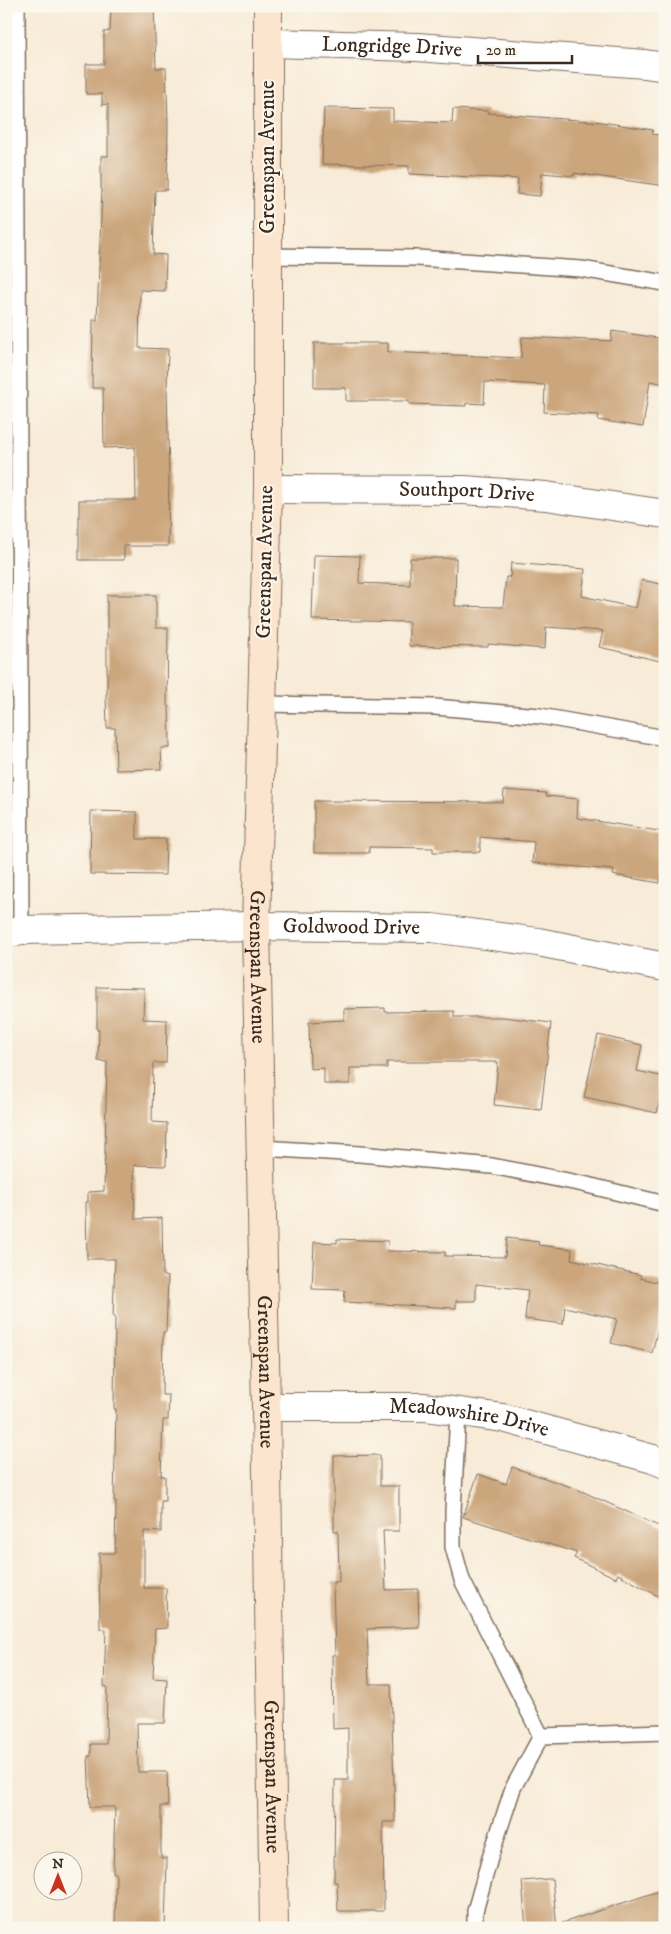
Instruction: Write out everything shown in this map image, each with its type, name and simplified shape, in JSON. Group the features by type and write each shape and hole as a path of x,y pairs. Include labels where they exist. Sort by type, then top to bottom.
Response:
{"street":[{"name":"Greenspan Avenue","path":"268,6 268,489 256,926 274,1928"},
{"name":"Longridge Drive","path":"268,44 417,47 665,67"},
{"name":"Southport Drive","path":"268,489 464,490 546,496 665,514"},
{"name":"Goldwood Drive","path":"13,932 256,926 432,928 538,942 665,967"},
{"name":"Meadowshire Drive","path":"266,1407 425,1407 502,1418 644,1456 665,1464"}],"lane":[{"path":"13,932 17,6"},
{"path":"268,256 417,258 581,269 665,283"},
{"path":"262,704 463,709 540,716 665,738"},
{"path":"260,1148 360,1154 492,1166 583,1184 665,1204"},
{"path":"458,1412 453,1547 462,1580 541,1736"},
{"path":"541,1736 665,1732"},
{"path":"474,1928 475,1911 510,1797 541,1736"}],"building":[{"path":"111,6 154,6 156,68 166,68 168,121 167,190 155,190 153,254 166,255 165,291 140,290 139,348 168,349 168,546 124,546 124,560 79,560 79,500 136,500 135,447 104,448 103,388 92,388 93,320 97,320 102,189 101,156 108,156 108,104 102,105 102,94 86,94 86,64 104,64 104,32 110,31"},
{"path":"324,108 393,109 393,121 452,123 453,109 602,122 653,130 652,134 665,136 665,186 574,173 574,176 542,173 540,196 517,194 518,179 409,174 409,166 322,164"},
{"path":"612,331 665,339 665,384 650,381 643,427 598,420 599,415 544,412 545,385 485,382 484,404 466,403 466,406 409,404 409,401 346,401 346,388 314,388 314,343 388,343 388,352 521,358 522,337 611,341"},
{"path":"314,555 360,556 359,583 410,585 410,558 456,558 455,606 503,607 506,577 510,577 511,563 585,569 582,596 636,608 642,580 665,585 665,662 599,647 603,631 546,627 545,649 488,644 488,647 409,646 409,622 312,620"},
{"path":"107,595 156,595 156,628 168,628 167,706 169,706 170,748 161,748 162,769 116,770 115,728 107,728"},
{"path":"504,790 546,793 546,796 578,799 577,818 665,832 665,851 660,883 613,875 614,870 532,863 534,842 480,837 480,852 433,852 433,848 369,847 369,853 314,853 314,801 503,802"},
{"path":"91,811 137,812 137,839 166,839 165,875 90,874"},
{"path":"97,987 144,988 143,1019 167,1020 166,1063 153,1063 152,1122 167,1123 166,1166 134,1165 135,1219 162,1218 163,1276 168,1277 166,1332 163,1332 162,1395 169,1395 168,1420 163,1420 161,1476 165,1476 165,1501 161,1501 161,1532 144,1531 144,1588 166,1588 167,1628 155,1629 153,1678 167,1679 165,1723 137,1723 138,1772 167,1772 168,1806 161,1806 161,1858 167,1858 165,1928 115,1928 116,1873 113,1873 115,1807 90,1807 88,1756 91,1756 91,1744 106,1744 107,1687 104,1686 106,1629 100,1629 99,1553 115,1553 116,1501 114,1501 115,1317 113,1317 115,1259 87,1259 86,1202 88,1202 88,1192 104,1191 107,1062 98,1061"},
{"path":"385,1008 385,1012 454,1011 454,1017 503,1017 551,1023 541,1110 494,1105 498,1062 387,1062 387,1068 350,1068 350,1084 324,1084 324,1068 310,1069 309,1022 344,1020 344,1009"},
{"path":"598,1035 642,1045 637,1071 665,1077 657,1113 584,1097"},
{"path":"507,1238 539,1242 538,1245 572,1249 571,1259 641,1275 640,1278 665,1284 665,1300 652,1353 611,1343 617,1319 565,1307 563,1324 525,1319 528,1290 476,1284 476,1301 456,1301 456,1308 344,1302 345,1290 312,1289 314,1242 337,1243 337,1239 388,1241 387,1251 445,1252 445,1256 505,1257"},
{"path":"380,1455 380,1486 399,1486 399,1531 383,1531 386,1590 418,1589 419,1627 367,1629 369,1684 391,1684 395,1822 383,1822 384,1911 338,1911 337,1882 334,1882 335,1780 348,1780 348,1728 333,1729 332,1655 335,1655 333,1582 339,1582 338,1531 334,1531 334,1456"},
{"path":"512,1467 577,1489 665,1529 665,1600 618,1574 616,1578 574,1558 577,1553 463,1517 478,1474 506,1484"},
{"path":"552,1879 557,1928 526,1928 522,1881"},
{"path":"665,1889 665,1928 562,1928 562,1923"}]}
